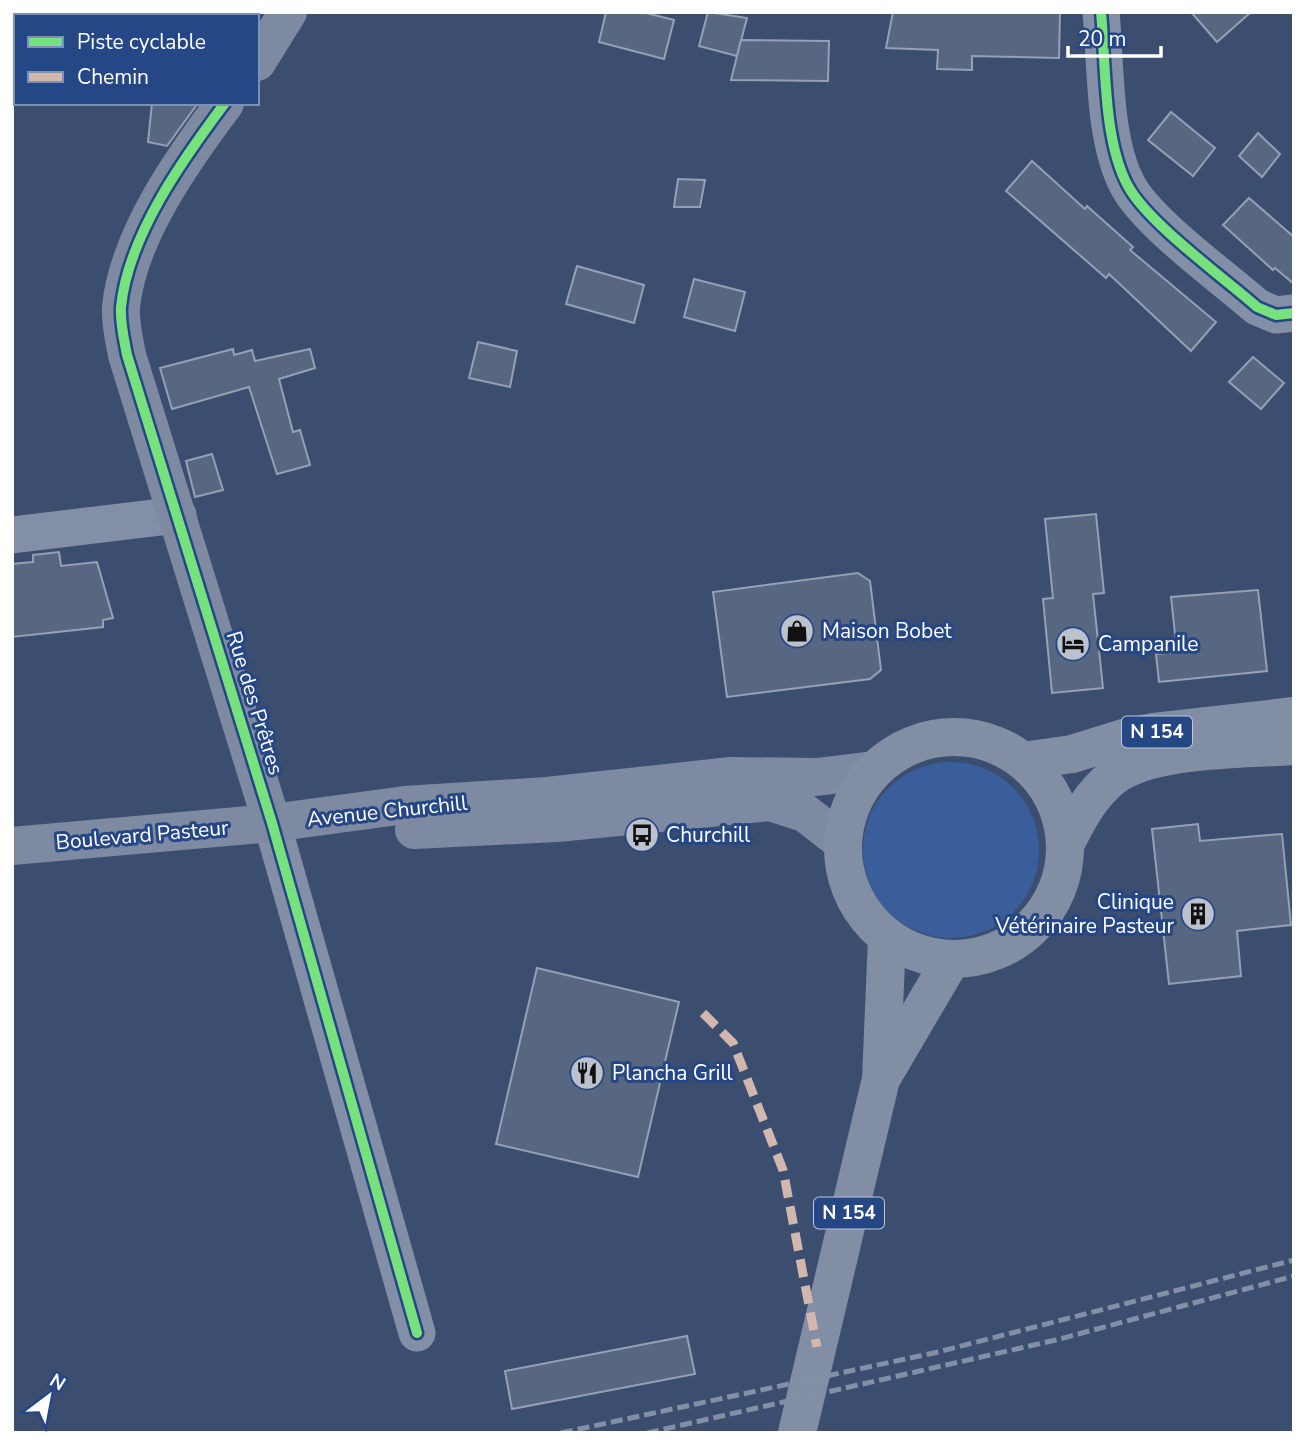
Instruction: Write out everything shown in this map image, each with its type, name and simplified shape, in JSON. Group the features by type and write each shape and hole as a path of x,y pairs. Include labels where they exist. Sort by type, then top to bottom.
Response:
{"main road":[{"path":"259,59 288,12"},
{"name":"Rue des Prêtres","path":"224,105 193,147 148,222 130,268 121,307 127,355 272,823"},
{"name":"N 154","path":"1023,761 1072,754 1154,732 1294,716"},
{"path":"947,737 987,742 1023,761 1054,797 1066,843 1063,871 1055,897 1034,927 996,951 951,960 917,954 887,937 862,911 853,895 845,869 842,842 852,803 874,770 908,747 947,737"},
{"name":"N 154","path":"1066,843 1077,820 1101,789 1132,766 1159,759 1294,746"},
{"name":"Avenue Churchill","path":"272,823 405,805 547,796 732,776 816,777 874,770"},
{"name":"Avenue Churchill","path":"272,823 406,830 476,829 770,802 805,813 842,842"},
{"name":"Boulevard Pasteur","path":"12,846 272,823"},
{"name":"N 154","path":"797,1433 881,1079 887,937"},
{"name":"N 154","path":"881,1079 951,960"}],"street":[{"path":"1101,12 1112,134 1128,187 1159,222 1257,307 1276,315 1294,313"},
{"path":"12,535 178,515"},
{"name":"Rue des Prêtres","path":"272,823 417,1333"}],"shaded area":[{"path":"951,762 985,769 1013,788 1032,816 1039,850 1032,884 1013,912 985,931 951,938 917,931 889,912 870,884 863,850 870,816 889,788 917,769"}],"building":[{"path":"606,12 642,12 674,20 664,59 599,42"},
{"path":"708,12 747,18 737,56 699,46"},
{"path":"893,12 1060,12 1059,58 972,56 972,70 937,69 938,50 886,48"},
{"path":"1191,12 1251,12 1217,42"},
{"path":"741,40 829,41 828,81 731,80"},
{"path":"152,105 197,105 167,146 148,142"},
{"path":"1171,112 1215,148 1193,176 1148,140"},
{"path":"1258,133 1280,154 1262,177 1239,156"},
{"path":"1032,161 1085,209 1087,206 1133,247 1130,250 1216,322 1191,351 1109,274 1106,278 1006,191"},
{"path":"678,179 705,180 700,207 674,207"},
{"path":"1249,198 1294,237 1294,284 1275,268 1273,270 1223,225"},
{"path":"577,266 644,285 634,323 566,304"},
{"path":"694,279 745,292 735,331 684,317"},
{"path":"478,342 517,351 510,387 469,378"},
{"path":"233,349 234,355 252,350 255,361 310,349 315,368 279,379 293,432 300,430 310,465 277,474 249,387 172,409 160,368"},
{"path":"1253,357 1284,383 1261,409 1229,382"},
{"path":"212,454 223,490 195,497 186,461"},
{"name":"Campanile","path":"1096,514 1104,593 1093,594 1103,688 1052,693 1043,599 1053,598 1045,519"},
{"path":"59,552 61,566 97,562 113,618 103,620 103,627 12,637 12,564 33,562 33,555"},
{"name":"Maison Bobet","path":"858,573 870,581 881,670 870,679 727,697 713,592"},
{"name":"Campanile","path":"1258,590 1267,671 1159,682 1156,654 1177,652 1171,597"},
{"name":"Clinique Vétérinaire Pasteur","path":"1198,824 1200,841 1282,834 1291,925 1237,931 1241,976 1169,984 1152,829"},
{"name":"Plancha Grill","path":"537,968 679,1002 638,1177 496,1144"},
{"path":"687,1336 695,1374 512,1409 505,1371"}],"railway":[{"path":"561,1433 938,1352 1294,1260"},
{"path":"647,1433 1056,1340 1294,1276"}],"marked path":[{"path":"703,1013 733,1043 783,1170 817,1347"}],"cycle path":[{"path":"1101,12 1110,124 1114,147 1128,186 1138,201 1169,233 1257,307 1276,315 1294,313"},
{"path":"224,105 175,173 146,226 126,280 121,307 122,331 127,355 272,823 417,1333"}],"place":[{"name":"Maison Bobet","path":"797,631"},
{"name":"Campanile","path":"1073,644"},
{"name":"Churchill","path":"642,835"},
{"name":"Clinique Vétérinaire Pasteur","path":"1198,914"},
{"name":"Plancha Grill","path":"587,1073"}]}
